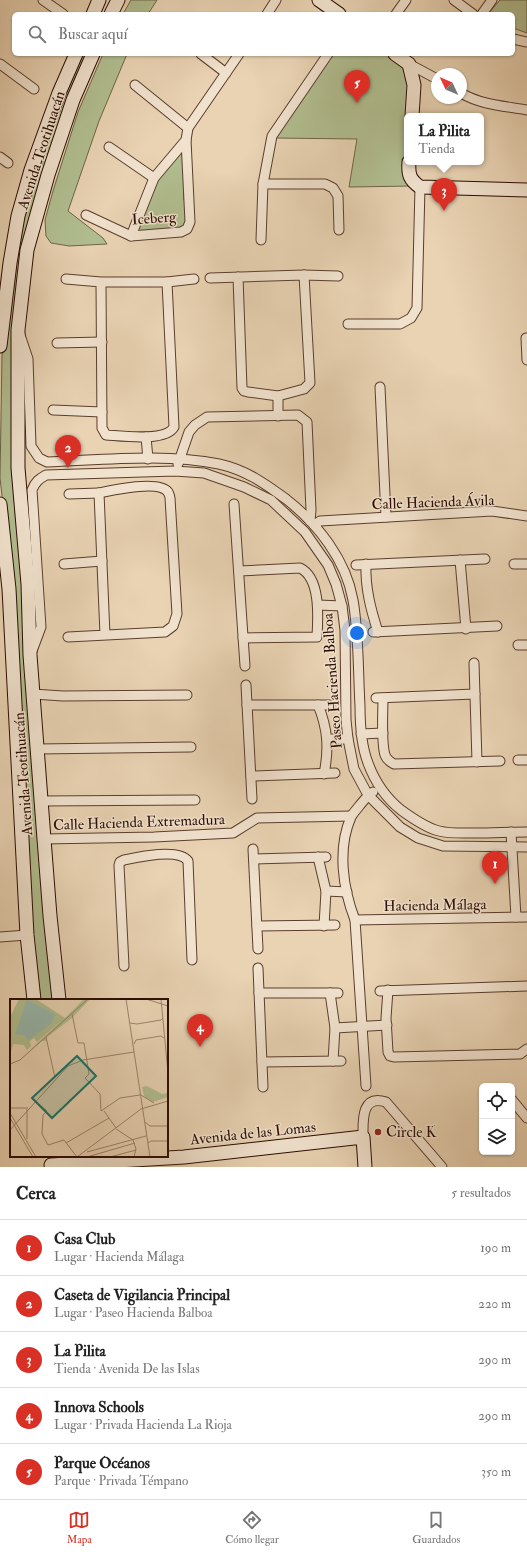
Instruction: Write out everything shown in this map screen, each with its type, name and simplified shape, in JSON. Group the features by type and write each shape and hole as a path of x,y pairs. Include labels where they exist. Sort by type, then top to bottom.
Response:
{"main road":[{"path":"94,12 99,0"},
{"path":"112,12 118,0"},
{"path":"319,0 336,12"},
{"name":"Avenida Teotihuacán","path":"0,346 10,263 18,216 31,170 59,93 75,56"},
{"name":"Avenida Teotihuacán","path":"59,999 50,916 41,801 30,654 28,584 18,468 18,330 29,242 48,175 73,100 92,56"},
{"path":"398,56 409,64 414,85 412,113"},
{"path":"409,165 408,172 412,182 420,188 527,190"},
{"name":"Avenida Teotihuacán","path":"0,504 27,935 34,999"},
{"path":"363,1137 365,1167"},
{"name":"Avenida de las Lomas","path":"51,1163 184,1162 363,1137"}],"street":[{"path":"43,0 60,12"},
{"path":"268,12 276,0"},
{"path":"397,12 406,0"},
{"path":"454,0 471,12"},
{"path":"483,12 492,0"},
{"path":"515,39 527,42"},
{"path":"205,56 226,73"},
{"path":"135,85 188,128 238,56"},
{"path":"262,240 263,184 272,136 327,56"},
{"path":"0,64 34,89"},
{"path":"409,64 431,76"},
{"path":"467,96 485,103 527,110"},
{"name":"Iceberg","path":"86,215 131,236 181,232 187,228 190,222 186,140 188,128"},
{"path":"131,236 154,178 186,140"},
{"path":"109,147 154,178"},
{"path":"0,157 8,163"},
{"path":"263,184 326,184 333,188 338,196 339,230"},
{"path":"348,324 400,324 411,318 417,308 420,188"},
{"path":"210,278 304,275 338,276"},
{"path":"238,277 242,388 244,391 248,392 278,396 304,389 310,382 304,275"},
{"path":"66,279 100,282 168,282 194,279"},
{"path":"100,282 102,428 106,435 146,437 168,433 174,427 168,282"},
{"name":"Paseo Hacienda Balboa","path":"18,330 28,359 31,446 39,458 47,462 180,458 219,464 251,474 315,522 338,559 347,579 353,600 356,630 361,734 367,763 379,788 390,801 411,818 439,831 458,833 527,832"},
{"path":"526,338 527,360"},
{"path":"57,343 102,342"},
{"path":"380,387 386,517"},
{"path":"278,396 278,416"},
{"path":"53,410 102,412"},
{"path":"175,471 189,432 198,422 208,417 298,416 307,422 311,507 315,522"},
{"path":"146,437 148,458"},
{"name":"Paseo Hacienda Balboa","path":"30,654 41,627 32,490 34,484 39,479 46,475 175,471 204,473 244,487 271,500 304,532 328,565 336,584 342,606 345,630 348,739 354,769 368,795 400,827 418,838 443,846 527,847"},
{"path":"136,486 137,473"},
{"path":"68,637 165,632 173,626 176,614 170,498 168,492 163,489 136,486 99,493 69,494"},
{"path":"99,493 105,635"},
{"path":"234,504 245,666"},
{"name":"Calle Hacienda Ávila","path":"315,522 492,511 527,516"},
{"name":"Calle Hacienda Ávila","path":"316,547 324,537 325,527 340,520"},
{"path":"356,565 485,559"},
{"path":"460,560 466,629"},
{"path":"64,564 102,561"},
{"path":"366,564 365,580 376,632 466,629 497,626"},
{"path":"514,564 527,564"},
{"path":"239,571 300,568 306,571 310,577 318,605 319,615 317,638"},
{"path":"353,600 369,600"},
{"path":"318,605 342,606"},
{"path":"243,638 327,637"},
{"path":"474,663 477,762"},
{"path":"246,685 252,799"},
{"path":"33,694 63,696 187,695"},
{"path":"475,694 380,698 385,755 388,761 394,764 500,761"},
{"path":"247,705 330,705"},
{"path":"318,705 325,721 327,739 324,774"},
{"path":"361,734 383,733"},
{"path":"327,739 348,739"},
{"path":"37,749 191,747"},
{"path":"251,776 324,774 335,772"},
{"path":"366,1086 355,920 347,892 343,869 344,841 351,816 368,795 379,788"},
{"path":"41,801 195,800"},
{"name":"Calle Hacienda Extremadura","path":"44,839 154,837 233,833 258,818 351,816"},
{"path":"511,832 516,917"},
{"path":"154,837 155,854"},
{"path":"253,849 258,949"},
{"path":"124,966 119,865 120,862 124,860 155,854 181,856 188,861 192,960"},
{"path":"254,859 322,857 326,891 324,926"},
{"path":"326,891 347,892"},
{"name":"Hacienda Málaga","path":"355,920 527,917"},
{"path":"257,926 335,925"},
{"path":"0,937 27,935"},
{"path":"258,968 263,1087"},
{"path":"527,986 384,990 388,1052 390,1056 520,1054 527,1049"},
{"path":"258,993 334,993 337,1061 262,1062"},
{"path":"335,1028 387,1025"},
{"path":"363,1137 363,1115 366,1108 372,1102 379,1100 386,1102 442,1167"},
{"path":"515,1104 527,1118"}],"green space":[{"path":"131,0 157,0 149,12 124,12"},
{"path":"500,0 527,0 527,33 515,29 515,12 490,12"},
{"path":"78,56 89,56 32,221 16,328 57,999 39,999 24,820 12,585 0,478 2,355 14,254 23,210"},
{"path":"102,56 126,56 99,121 68,211 103,238 107,244 69,246 51,243 46,236 45,220 78,112"},
{"path":"330,56 399,56 417,69 408,113 404,113 404,165 408,165 413,186 349,187 357,139 274,138"},
{"path":"183,150 184,199 190,222 181,232 136,231 158,179"}],"place":[{"name":"Parque Océanos","path":"357,103"},
{"name":"La Pilita","path":"444,211"},
{"name":"Caseta de Vigilancia Principal","path":"68,468"},
{"name":"Casa Club","path":"495,884"},
{"name":"Innova Schools","path":"200,1047"},
{"name":"Circle K","path":"378,1132"}]}
